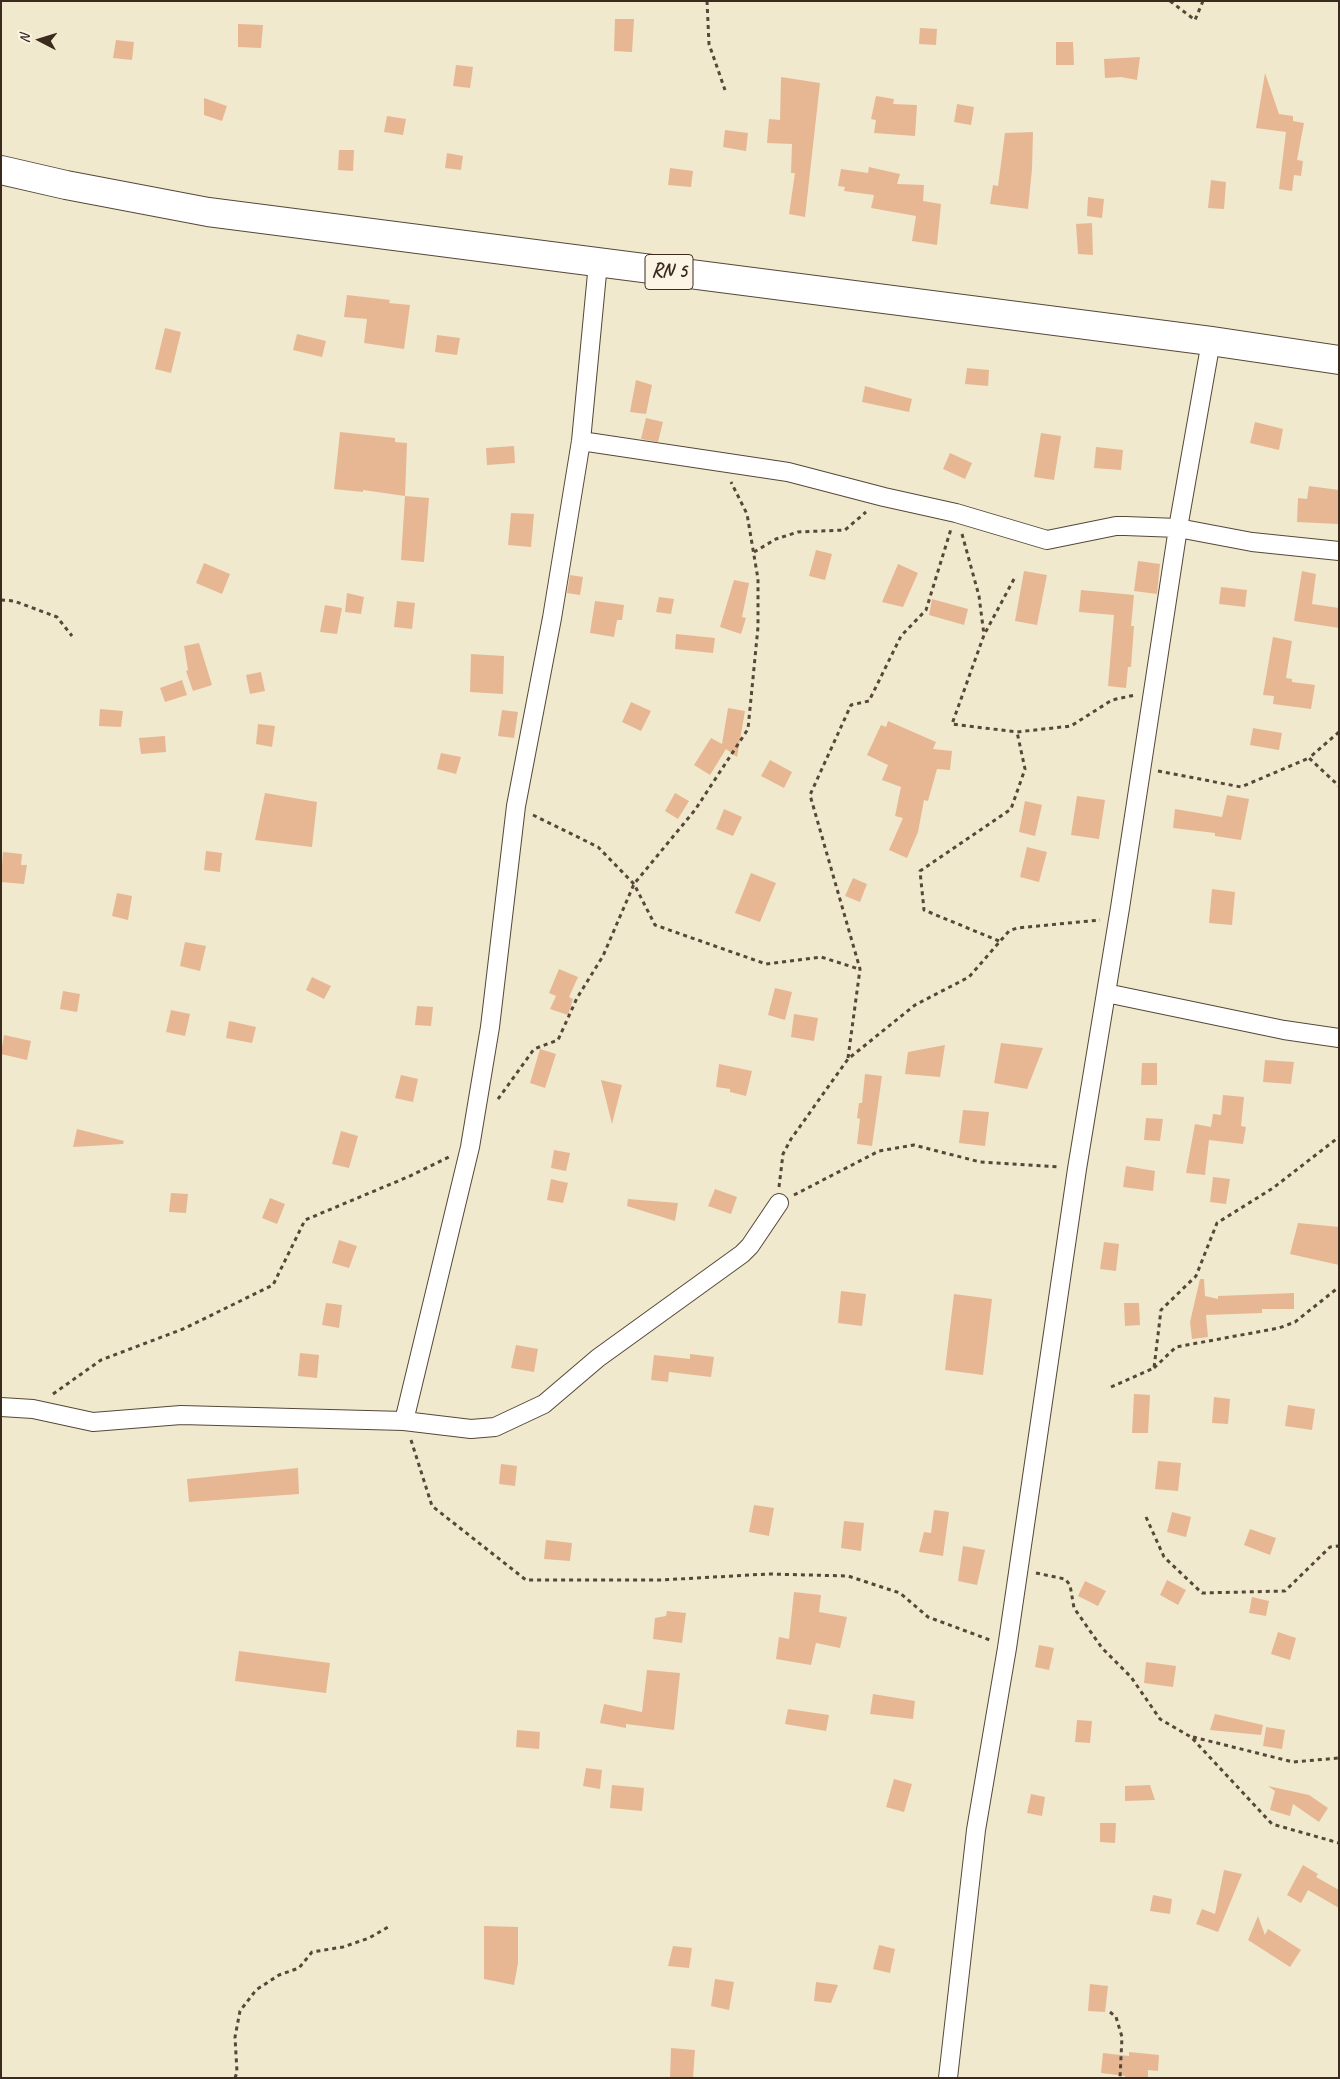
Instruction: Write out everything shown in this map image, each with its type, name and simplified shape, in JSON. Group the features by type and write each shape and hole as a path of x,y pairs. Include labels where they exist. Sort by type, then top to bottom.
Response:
{"main road":[{"name":"RN 5","path":"1,170 66,185 208,212 1211,341 1339,360"}],"street":[{"path":"404,1420 470,1147 490,1027 516,806 552,618 581,441 598,263"},
{"path":"948,2078 976,1830 1007,1648 1077,1169 1120,908 1178,528 1211,341"},
{"path":"581,441 777,469 884,497 956,513 1047,540 1116,526 1178,528 1252,542 1339,551"},
{"path":"1106,993 1284,1030 1339,1038"},
{"path":"1,1407 33,1409 93,1422 181,1415 404,1420 471,1429 495,1427 544,1404 598,1358 742,1254 750,1246 778,1203"}],"path":[{"path":"707,1 709,44 725,90"},
{"path":"1170,1 1195,20 1203,1"},
{"path":"754,552 776,539 798,532 845,530 884,497"},
{"path":"956,513 979,596 984,635"},
{"path":"848,1059 860,969 810,795 851,705 869,701 901,636 926,610 956,513"},
{"path":"1014,579 984,635 952,724 1017,732 1071,726 1112,700 1153,692"},
{"path":"1,600 14,601 57,617 72,636"},
{"path":"999,941 924,910 920,872 1011,809 1025,769 1017,732"},
{"path":"1141,767 1193,779 1241,787 1308,758 1339,732"},
{"path":"1308,758 1339,786"},
{"path":"516,806 598,847 634,884 655,925 766,964 821,957 860,969"},
{"path":"778,1203 780,1166 783,1154 791,1139 848,1059 915,1005 968,978 1009,931 1017,928 1093,922 1120,908"},
{"path":"1154,1368 1161,1310 1196,1276 1217,1222 1273,1188 1339,1137"},
{"path":"778,1203 879,1151 914,1145 980,1162 1077,1169"},
{"path":"1111,1388 1154,1368 1176,1347 1279,1328 1295,1322 1339,1287"},
{"path":"404,1420 432,1506 526,1580 661,1580 768,1574 848,1576 900,1593 928,1616 979,1635 1007,1648"},
{"path":"1146,1517 1164,1557 1202,1593 1285,1591 1330,1547 1339,1546"},
{"path":"1018,1569 1065,1579 1070,1585 1074,1608 1102,1648 1131,1677 1160,1719 1191,1737 1293,1762 1339,1758"},
{"path":"1191,1737 1272,1824 1339,1843"},
{"path":"235,2078 237,2072 235,2037 240,2011 256,1990 279,1975 299,1968 312,1952 343,1947 370,1938 390,1926"},
{"path":"1110,2012 1116,2017 1122,2037 1120,2078"}],"building":[{"path":"615,19 634,19 632,52 614,51"},
{"path":"238,24 263,25 261,48 238,47"},
{"path":"920,28 937,29 936,45 919,44"},
{"path":"116,40 134,42 132,60 113,58"},
{"path":"1056,42 1073,42 1074,65 1056,65"},
{"path":"1140,57 1137,80 1121,77 1105,78 1104,59"},
{"path":"456,65 473,67 470,88 453,86"},
{"path":"1265,73 1279,114 1293,116 1293,121 1304,123 1297,160 1303,161 1301,176 1294,175 1292,191 1279,189 1286,132 1256,128"},
{"path":"781,77 820,83 805,217 789,214 795,173 791,173 792,144 767,143 769,119 780,120"},
{"path":"876,96 894,99 893,104 917,105 915,136 874,133 876,120 871,119"},
{"path":"204,98 227,106 222,121 204,115"},
{"path":"957,104 974,107 971,125 954,122"},
{"path":"387,116 406,119 403,135 384,132"},
{"path":"725,130 748,133 746,151 723,147"},
{"path":"1033,132 1028,209 990,204 993,185 998,186 1005,133"},
{"path":"339,150 354,150 353,171 338,170"},
{"path":"447,153 463,156 461,170 445,168"},
{"path":"869,167 900,174 897,184 924,185 923,201 941,204 937,245 912,241 916,216 871,208 874,195 844,191 845,187 838,186 841,169 868,173"},
{"path":"670,168 693,171 691,187 668,185"},
{"path":"1211,180 1226,182 1224,209 1208,208"},
{"path":"1088,197 1104,199 1102,218 1087,216"},
{"path":"1092,223 1093,255 1078,254 1076,224"},
{"path":"347,295 390,300 389,303 410,305 404,349 364,343 367,319 344,317"},
{"path":"165,328 181,332 171,373 155,369"},
{"path":"297,334 326,341 322,357 293,350"},
{"path":"437,335 460,338 457,355 435,352"},
{"path":"967,368 989,370 988,386 965,384"},
{"path":"636,380 652,385 646,414 630,412"},
{"path":"865,386 912,399 909,412 862,402"},
{"path":"646,418 663,422 658,442 641,439"},
{"path":"1255,422 1283,429 1279,450 1250,443"},
{"path":"340,432 395,438 395,442 407,443 405,496 363,490 363,492 334,489"},
{"path":"1041,433 1061,436 1054,480 1034,477"},
{"path":"514,446 515,463 487,465 486,448"},
{"path":"1096,447 1123,450 1121,470 1094,468"},
{"path":"950,453 972,463 965,479 943,469"},
{"path":"1309,486 1339,490 1339,524 1297,522 1298,498 1307,499"},
{"path":"405,496 429,498 424,562 401,560"},
{"path":"511,513 534,514 531,547 508,545"},
{"path":"816,550 832,554 825,580 809,576"},
{"path":"1138,561 1160,564 1157,594 1134,591"},
{"path":"204,563 230,574 222,594 196,583"},
{"path":"898,564 918,573 903,607 882,602"},
{"path":"1024,571 1047,575 1037,625 1015,621"},
{"path":"1302,571 1316,574 1312,604 1339,608 1339,628 1294,621"},
{"path":"570,575 583,577 580,595 567,593"},
{"path":"734,580 749,583 742,617 746,618 741,634 720,627"},
{"path":"1221,587 1247,590 1245,607 1219,604"},
{"path":"1081,590 1134,595 1131,626 1134,626 1131,667 1128,667 1126,688 1108,686 1114,615 1079,612"},
{"path":"347,593 364,597 361,614 345,612"},
{"path":"659,597 674,599 671,614 656,612"},
{"path":"932,599 968,609 964,625 929,615"},
{"path":"397,601 415,603 412,629 394,627"},
{"path":"595,601 624,605 622,620 617,620 614,637 590,633"},
{"path":"325,605 342,608 337,634 320,632"},
{"path":"676,634 715,638 713,653 675,649"},
{"path":"1273,637 1292,641 1286,678 1292,679 1292,682 1315,685 1311,709 1273,704 1274,696 1263,695"},
{"path":"199,643 212,685 193,691 186,671 188,670 184,646"},
{"path":"471,654 504,656 503,694 470,692"},
{"path":"261,672 265,691 250,694 246,675"},
{"path":"182,680 187,695 165,702 160,688"},
{"path":"631,702 651,711 641,731 622,722"},
{"path":"728,708 745,711 737,757 726,749 710,775 694,765 711,738 722,744"},
{"path":"100,709 123,711 121,727 99,726"},
{"path":"502,710 518,712 514,738 498,736"},
{"path":"888,721 936,742 933,749 952,751 950,770 937,769 928,801 924,800 918,832 907,858 889,850 903,818 895,816 901,787 882,780 888,765 867,755 881,725 886,727"},
{"path":"258,724 275,726 272,747 256,744"},
{"path":"1253,728 1282,733 1279,750 1250,745"},
{"path":"165,736 166,752 141,754 139,738"},
{"path":"441,753 461,757 456,774 437,769"},
{"path":"770,760 792,772 784,788 761,776"},
{"path":"265,793 317,802 312,847 255,840"},
{"path":"675,793 689,801 678,819 665,811"},
{"path":"1227,795 1249,799 1241,840 1215,836 1215,833 1173,828 1175,809 1222,817"},
{"path":"1077,796 1105,800 1099,839 1071,835"},
{"path":"1025,801 1042,805 1035,836 1019,832"},
{"path":"724,809 742,817 733,836 716,829"},
{"path":"1027,847 1047,852 1039,882 1020,877"},
{"path":"206,851 222,853 220,872 204,870"},
{"path":"3,852 22,854 21,865 27,865 24,884 1,882"},
{"path":"751,873 776,883 760,922 735,913"},
{"path":"853,878 867,884 860,902 845,896"},
{"path":"1212,889 1235,892 1232,925 1209,923"},
{"path":"117,893 132,896 128,920 112,916"},
{"path":"185,942 206,946 200,971 180,966"},
{"path":"559,969 578,977 569,997 573,999 568,1015 550,1009 556,996 549,993"},
{"path":"312,977 331,986 324,999 306,990"},
{"path":"775,988 792,992 785,1020 768,1015"},
{"path":"63,991 80,994 77,1012 60,1009"},
{"path":"417,1006 433,1007 431,1026 415,1025"},
{"path":"171,1010 190,1014 185,1036 166,1032"},
{"path":"794,1014 818,1018 814,1041 791,1037"},
{"path":"229,1021 256,1027 252,1043 226,1038"},
{"path":"4,1035 31,1041 27,1060 1,1054"},
{"path":"1001,1043 1043,1048 1027,1089 994,1083"},
{"path":"945,1045 940,1077 905,1074 908,1052"},
{"path":"540,1049 556,1054 545,1088 530,1083"},
{"path":"1265,1060 1294,1062 1291,1084 1263,1082"},
{"path":"1142,1063 1157,1063 1157,1085 1141,1085"},
{"path":"719,1064 752,1071 746,1096 730,1092 730,1089 716,1087"},
{"path":"865,1074 882,1076 872,1146 857,1144 860,1119 857,1118 859,1103 862,1103"},
{"path":"401,1075 418,1079 413,1102 395,1098"},
{"path":"601,1080 622,1085 612,1124"},
{"path":"1223,1095 1244,1097 1241,1126 1246,1127 1243,1144 1209,1140 1205,1175 1186,1173 1195,1124 1211,1127 1213,1114 1221,1115"},
{"path":"963,1110 989,1112 985,1146 959,1143"},
{"path":"1146,1118 1163,1119 1160,1141 1144,1140"},
{"path":"77,1129 124,1141 123,1144 73,1147"},
{"path":"341,1131 358,1136 349,1168 332,1164"},
{"path":"554,1150 570,1153 566,1171 551,1168"},
{"path":"1126,1166 1155,1171 1153,1191 1123,1187"},
{"path":"1213,1177 1230,1179 1226,1204 1210,1202"},
{"path":"551,1179 568,1183 563,1203 547,1200"},
{"path":"715,1189 737,1197 731,1214 708,1206"},
{"path":"171,1193 188,1194 186,1213 169,1212"},
{"path":"270,1198 285,1204 277,1224 262,1218"},
{"path":"628,1199 678,1203 675,1221 627,1206"},
{"path":"1298,1223 1339,1227 1339,1265 1290,1254"},
{"path":"339,1240 357,1246 349,1268 332,1263"},
{"path":"1104,1242 1119,1244 1116,1271 1100,1269"},
{"path":"1200,1279 1204,1279 1205,1296 1218,1299 1218,1296 1294,1293 1294,1309 1262,1309 1262,1313 1206,1315 1208,1337 1192,1339 1190,1322"},
{"path":"841,1291 866,1294 862,1326 838,1323"},
{"path":"954,1294 992,1299 983,1375 945,1370"},
{"path":"326,1303 342,1305 339,1328 322,1325"},
{"path":"1124,1303 1139,1303 1140,1325 1125,1326"},
{"path":"516,1345 538,1349 534,1372 511,1368"},
{"path":"300,1353 319,1355 317,1378 298,1376"},
{"path":"690,1354 714,1357 711,1377 669,1372 668,1382 651,1380 654,1355 690,1359"},
{"path":"1134,1394 1150,1395 1148,1433 1132,1433"},
{"path":"1214,1397 1230,1399 1228,1424 1212,1423"},
{"path":"1288,1405 1315,1409 1312,1430 1285,1426"},
{"path":"1158,1461 1181,1463 1178,1491 1155,1489"},
{"path":"501,1464 517,1466 515,1486 499,1484"},
{"path":"298,1468 299,1494 189,1502 187,1479"},
{"path":"754,1505 774,1508 769,1536 749,1532"},
{"path":"934,1510 949,1512 943,1556 919,1552 924,1532 931,1533"},
{"path":"1172,1512 1191,1517 1186,1537 1167,1532"},
{"path":"844,1521 864,1523 861,1551 841,1548"},
{"path":"1250,1529 1276,1538 1270,1555 1244,1545"},
{"path":"546,1540 572,1543 570,1561 544,1559"},
{"path":"963,1546 985,1550 977,1585 958,1581"},
{"path":"1167,1580 1186,1590 1178,1605 1160,1595"},
{"path":"1085,1581 1106,1591 1098,1606 1078,1596"},
{"path":"794,1592 821,1595 819,1612 847,1617 840,1648 816,1643 811,1665 776,1659 779,1637 789,1639"},
{"path":"1252,1597 1269,1601 1266,1616 1249,1613"},
{"path":"667,1611 686,1613 682,1643 653,1639 655,1618 666,1616"},
{"path":"1278,1632 1296,1638 1290,1660 1271,1654"},
{"path":"1039,1645 1054,1648 1049,1670 1035,1667"},
{"path":"239,1651 330,1663 326,1693 235,1681"},
{"path":"1146,1662 1176,1666 1173,1687 1144,1683"},
{"path":"647,1670 680,1673 674,1730 626,1724 626,1728 600,1723 604,1704 642,1712"},
{"path":"873,1694 915,1701 913,1719 870,1714"},
{"path":"788,1709 829,1715 826,1731 785,1724"},
{"path":"1215,1714 1263,1725 1261,1735 1210,1730"},
{"path":"1077,1720 1092,1721 1090,1743 1075,1742"},
{"path":"1266,1727 1285,1730 1282,1749 1263,1746"},
{"path":"517,1730 540,1732 539,1749 516,1747"},
{"path":"586,1768 602,1770 600,1789 583,1786"},
{"path":"894,1779 912,1784 904,1812 886,1807"},
{"path":"612,1785 644,1788 642,1811 610,1808"},
{"path":"1150,1785 1155,1800 1125,1801 1125,1786"},
{"path":"1268,1786 1309,1795 1328,1808 1319,1822 1293,1804 1290,1816 1270,1810 1275,1791"},
{"path":"1031,1794 1045,1797 1042,1816 1027,1813"},
{"path":"1100,1823 1116,1823 1115,1843 1100,1842"},
{"path":"1303,1865 1318,1874 1316,1877 1339,1890 1339,1908 1308,1890 1301,1903 1287,1895"},
{"path":"1224,1870 1242,1874 1218,1932 1196,1924 1202,1909 1215,1914"},
{"path":"1153,1895 1172,1899 1170,1914 1150,1911"},
{"path":"1258,1916 1265,1935 1268,1929 1301,1950 1290,1967 1248,1940"},
{"path":"484,1926 518,1927 518,1963 514,1985 484,1979"},
{"path":"879,1945 895,1949 890,1973 873,1969"},
{"path":"673,1946 692,1948 689,1968 668,1966"},
{"path":"715,1979 734,1982 729,2010 711,2006"},
{"path":"816,1982 838,1985 831,2003 814,2001"},
{"path":"1090,1984 1108,1986 1105,2012 1088,2011"},
{"path":"671,2048 695,2050 693,2078 670,2078"},
{"path":"1129,2052 1159,2055 1158,2071 1148,2070 1148,2078 1126,2078 1125,2076 1101,2073 1103,2053 1129,2056"}]}
